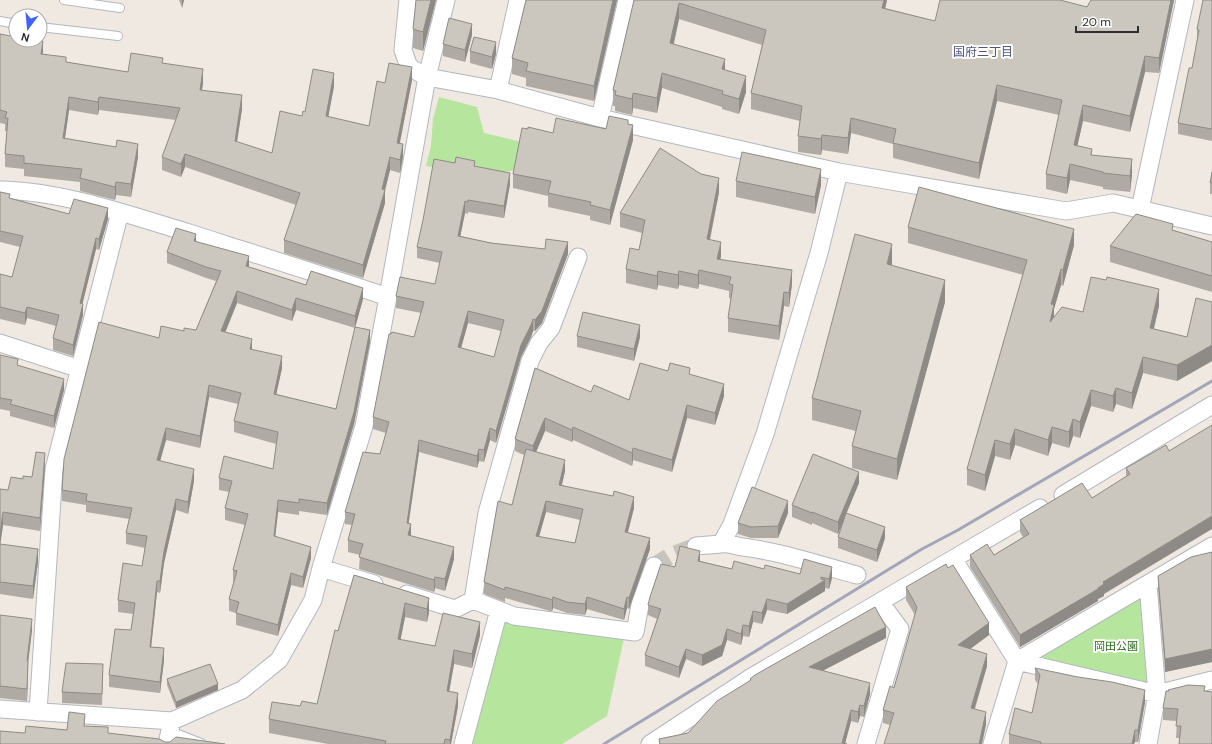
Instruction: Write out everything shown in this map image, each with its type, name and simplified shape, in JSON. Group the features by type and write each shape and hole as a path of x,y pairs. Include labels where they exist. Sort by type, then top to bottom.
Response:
{"street":[{"path":"408,0 403,50 409,68 427,77 498,90 600,118 839,172 1066,211 1113,203 1212,226"},
{"path":"0,708 38,712 170,732 242,690 279,660 313,600 321,568 364,426 427,77 446,0"},
{"path":"498,90 518,0"},
{"path":"600,118 627,0"},
{"path":"1140,209 1186,0"},
{"path":"721,544 732,524 764,434 819,253 839,172"},
{"path":"0,190 18,190 52,196 120,212 388,296"},
{"path":"38,712 54,469 120,212"},
{"path":"473,600 487,513 528,368 540,343 551,328 578,257"},
{"path":"0,344 80,369"},
{"path":"650,744 750,678 954,560 1008,521 1212,405"},
{"path":"696,546 730,543 739,546 764,549 857,575"},
{"path":"992,744 1017,661 1212,546"},
{"path":"954,560 1017,661 1157,694 1212,680"},
{"path":"321,568 455,609 473,600 514,616 634,632 640,605 654,566"},
{"path":"1148,584 1157,694 1148,744"},
{"path":"866,744 900,629 880,602"},
{"path":"463,744 499,610"}],"lane":[{"path":"64,0 120,8"},
{"path":"48,28 118,36"},
{"path":"170,732 204,744"}],"green space":[{"path":"439,97 477,107 484,133 518,141 538,156 534,166 487,176 426,166 431,146 433,119"},
{"name":"岡田公園","path":"1148,584 1157,694 1017,661"},
{"path":"503,619 624,638 607,716 562,744 469,744"}],"building":[{"path":"416,0 431,0 423,32 413,29"},
{"path":"526,0 613,0 594,86 526,71 528,63 512,58"},
{"path":"634,0 884,0 882,8 935,21 940,0 1060,0 1087,7 1091,0 1171,0 1159,58 1145,56 1130,116 1083,105 1074,145 1092,149 1091,155 1132,159 1130,176 1103,173 1070,164 1067,178 1046,174 1062,100 997,85 979,163 893,143 896,129 851,118 848,138 822,135 821,139 798,136 802,106 751,93 766,30 679,3 670,43 725,59 722,69 746,76 739,99 722,94 723,91 662,73 657,98 633,93 632,99 615,95 616,91 613,90"},
{"path":"1203,0 1212,0 1212,129 1178,123 1189,68 1192,68 1199,30 1197,29"},
{"path":"449,18 472,24 465,50 443,44"},
{"path":"0,34 8,36 8,48 42,48 41,54 66,57 66,62 128,72 131,53 163,58 162,63 203,69 200,90 242,95 235,141 272,153 280,111 302,116 303,111 305,112 313,69 334,73 326,116 369,126 377,81 385,83 389,63 412,67 397,143 403,144 400,160 390,157 382,189 385,190 363,265 284,240 300,193 185,154 181,164 162,157 180,108 99,97 98,102 69,97 63,138 116,147 117,140 138,144 131,184 116,182 115,187 80,178 82,169 24,163 24,156 5,154 8,118 5,118 7,112 0,110"},
{"path":"474,37 496,42 492,57 470,51"},
{"path":"609,116 628,120 628,124 633,125 610,210 590,205 591,202 548,193 551,181 513,174 522,128 528,129 528,127 553,133 556,118 606,129"},
{"path":"660,148 701,174 719,178 707,239 721,242 717,259 792,270 789,293 784,292 779,326 728,318 733,285 729,284 731,277 699,270 698,275 679,271 678,275 658,271 657,276 626,269 630,248 639,250 645,220 620,213"},
{"path":"742,152 821,169 815,197 736,181"},
{"path":"456,157 475,161 474,166 510,173 504,206 468,200 468,202 465,201 458,236 491,243 545,249 546,239 568,242 542,311 535,320 533,319 521,345 496,431 490,428 484,450 479,449 477,456 419,440 407,523 411,524 408,535 454,547 445,579 435,577 434,580 359,557 363,544 348,540 355,514 345,512 363,452 380,454 389,422 373,417 389,334 392,332 414,337 424,302 396,296 400,277 435,284 442,252 417,247 434,159 455,163","holes":["468,311 504,320 494,357 458,347"]},
{"path":"1212,172 1212,183 1210,183"},
{"path":"919,187 1074,229 1063,270 1061,269 1051,304 1054,305 1050,322 1062,307 1083,312 1091,277 1106,280 1107,277 1159,289 1150,328 1187,337 1196,298 1212,302 1212,345 1177,365 1143,357 1132,393 1116,388 1113,396 1091,390 1080,422 1073,419 1069,432 1052,427 1048,440 1015,429 1010,444 995,440 985,475 967,469 1027,260 908,227"},
{"path":"0,192 10,194 9,198 69,214 74,199 108,208 99,239 96,238 80,303 83,304 73,345 53,338 59,315 27,307 25,313 0,307 0,274 12,277 23,236 0,231"},
{"path":"1136,214 1173,224 1172,230 1212,242 1212,276 1110,246"},
{"path":"176,228 196,234 194,241 249,256 246,266 306,285 311,271 363,288 355,316 296,298 292,310 237,291 221,331 252,339 250,349 282,356 274,394 336,409 355,327 370,330 354,412 327,503 299,499 299,503 278,500 274,536 311,547 303,577 291,573 278,625 236,613 239,602 229,599 237,571 233,570 248,514 225,508 232,481 219,478 224,456 273,469 278,432 234,421 241,393 209,385 200,436 166,428 157,460 194,469 188,502 176,499 164,551 160,581 157,581 150,647 164,648 160,682 109,675 115,629 131,630 135,603 118,600 123,563 142,566 147,536 126,533 132,508 86,501 87,494 62,490 64,459 99,322 159,338 161,326 184,331 184,328 196,330 221,271 206,267 167,252"},
{"path":"855,234 892,244 887,264 945,280 897,459 852,446 861,411 812,398"},
{"path":"583,312 640,325 634,349 577,336"},
{"path":"0,355 18,359 17,365 64,379 54,416 10,404 12,400 0,398"},
{"path":"640,363 668,371 670,363 690,368 689,374 724,384 715,413 687,405 672,460 633,448 632,453 573,427 572,430 545,418 533,446 515,439 535,368 591,392 594,385 629,400"},
{"path":"1212,425 1212,516 1103,582 1104,584 1098,589 1020,635 970,555 987,544 994,555 1029,534 1020,520 1082,483 1092,498 1130,474 1126,468 1166,445 1169,451"},
{"path":"526,449 565,460 559,485 613,496 614,491 634,497 625,532 650,538 629,598 627,597 624,609 587,597 585,604 567,602 553,597 552,600 505,587 505,590 484,582 498,501 512,505","holes":["546,501 583,509 575,543 536,536"]},
{"path":"36,452 45,453 40,518 3,512 0,534 0,489 8,490 11,477 23,479 23,476 32,477"},
{"path":"813,454 859,472 838,522 792,505"},
{"path":"752,487 788,501 778,526 751,527 738,523"},
{"path":"846,513 885,527 877,550 838,537"},
{"path":"0,544 38,549 33,586 0,582"},
{"path":"680,546 700,551 698,561 732,569 734,561 764,569 765,565 800,574 804,559 832,567 829,579 821,577 821,579 825,580 787,604 767,599 762,613 753,611 749,626 743,625 741,634 727,629 722,645 702,655 686,649 679,667 645,655 661,609 648,605 650,597 661,564 675,567"},
{"path":"1212,552 1212,649 1165,659 1158,576 1191,557"},
{"path":"946,564 948,568 953,565 989,623 958,645 987,654 971,708 986,712 979,744 884,744 894,713 883,710 890,686 894,688 917,607 906,587"},
{"path":"354,575 429,598 427,609 405,603 398,639 435,646 443,613 480,622 472,654 454,650 447,691 458,693 450,740 445,739 444,744 385,744 386,741 269,719 272,702 300,706 302,701 317,704 335,630 338,631"},
{"path":"875,607 886,627 809,667 870,683 864,706 860,705 858,712 851,710 842,743 847,744 660,744 659,739 688,733 717,701 751,680 750,679 755,675"},
{"path":"0,615 32,619 27,661 27,689 0,686"},
{"path":"66,663 103,664 102,694 62,692"},
{"path":"210,664 218,684 176,702 167,679"},
{"path":"1035,668 1112,682 1145,690 1138,730 1135,730 1132,744 1041,744 1041,742 1009,734 1015,708 1032,713 1040,675"},
{"path":"1188,685 1205,686 1204,691 1212,692 1212,744 1179,744 1181,726 1176,726 1178,709 1163,708 1166,691"},
{"path":"69,712 85,714 84,726 108,727 108,733 159,739 165,742 170,742 176,737 225,744 0,744 0,731 25,733 26,726 67,730"}],"tunnel":[{"path":"654,566 670,556 696,546"}],"railway":[{"path":"604,744 922,549 958,530 1212,381"}],"district":[{"name":"国府三丁目","path":"983,52"}]}
